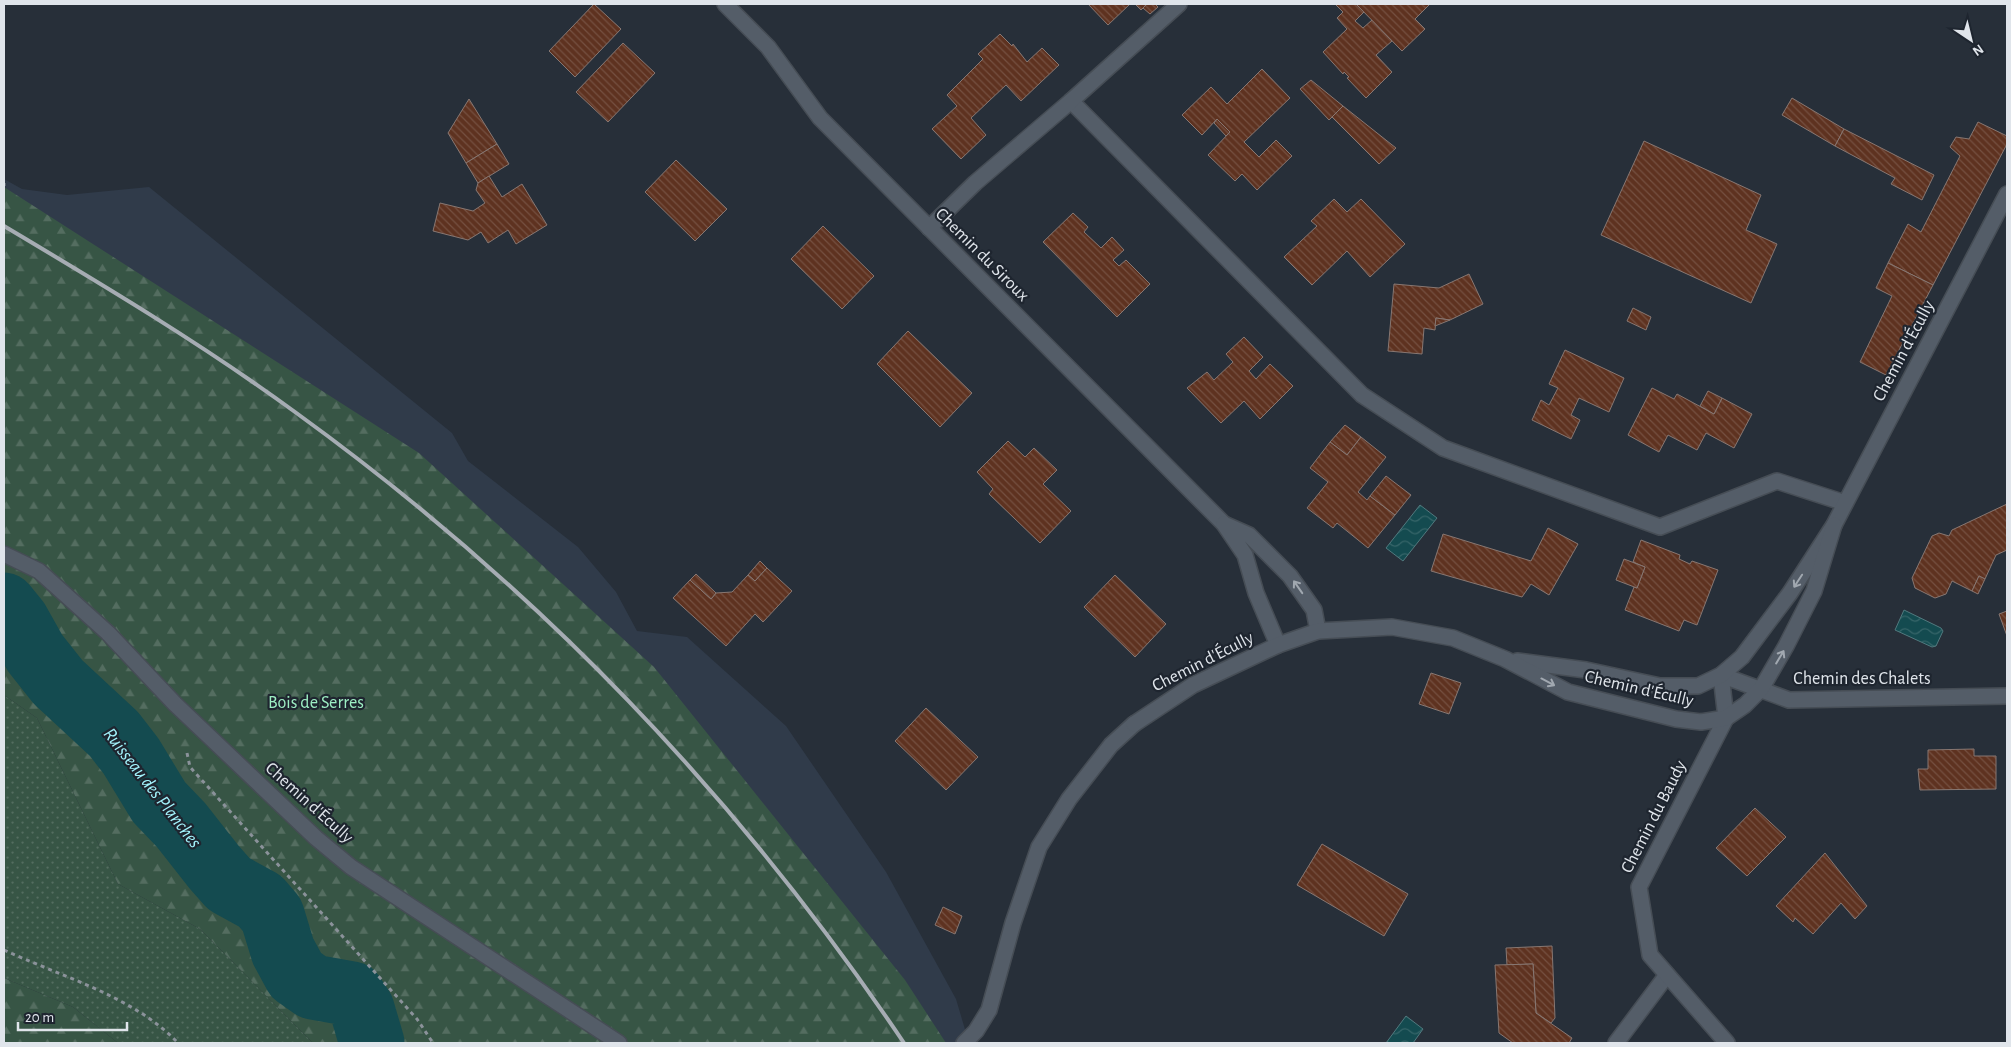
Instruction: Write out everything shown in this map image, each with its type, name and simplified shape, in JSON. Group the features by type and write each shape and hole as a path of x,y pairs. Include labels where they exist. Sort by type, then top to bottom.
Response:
{"street":[{"name":"Chemin du Siroux","path":"725,4 768,46 820,118 1224,524 1245,555 1256,593 1278,645"},
{"path":"929,228 975,183 1071,101 1179,4"},
{"path":"1071,101 1362,395 1443,448 1660,527 1777,481 1845,503"},
{"name":"Chemin d'Écully","path":"1505,659 1586,670 1660,686 1698,686 1721,675 1742,657 1759,637 1790,593 1834,525 2007,194"},
{"name":"Chemin du Siroux","path":"1224,524 1249,536 1290,576 1314,610 1318,631"},
{"name":"Chemin d'Écully","path":"964,1043 976,1031 988,1010 1013,922 1039,847 1069,799 1106,752 1134,724 1193,685 1278,645 1318,631 1392,627 1452,638 1505,659 1568,692 1676,719 1700,722 1726,718 1745,705 1761,689 1786,646 1814,591 1834,525"},
{"name":"Chemin d'Écully","path":"4,554 39,571 101,627 182,711 316,838 351,867 619,1043"},
{"path":"1721,675 1726,718"},
{"name":"Chemin des Chalets","path":"1721,675 1789,700 2007,696"},
{"name":"Chemin du Baudy","path":"1726,718 1639,887 1650,955 1726,1043"},
{"path":"1616,1043 1667,975"}],"path":[{"path":"186,749 190,767 417,1019 433,1043"},
{"path":"4,950 35,965 82,981 149,1018 178,1043"}],"shaded area":[{"path":"4,179 22,189 67,195 149,187 452,433 468,461 578,547 616,592 637,631 687,637 786,726 886,872 956,999 969,1043 869,1043 4,255"}],"green space":[{"name":"Bois de Serres","path":"4,187 419,453 654,667 905,980 946,1043 313,1043 200,929 118,884 37,718 4,695"},
{"path":"4,695 37,718 118,884 200,929 313,1043 118,1043 73,1007 4,978"},
{"path":"4,978 73,1007 118,1043 4,1043"}],"water":[{"path":"1420,505 1437,518 1403,561 1386,548"},
{"path":"1904,610 1941,628 1943,631 1936,646 1932,647 1895,630"},
{"path":"1406,1016 1423,1029 1413,1043 1386,1043"}],"building":[{"path":"594,4 621,29 575,77 549,51"},
{"path":"1088,4 1130,4 1108,25"},
{"path":"1135,4 1147,4 1141,10"},
{"path":"1147,4 1155,4 1158,7 1150,14 1143,8"},
{"path":"1335,4 1356,4 1364,12 1355,21 1363,28 1372,20 1392,41 1376,55 1392,72 1366,98 1347,78 1349,77 1344,72 1343,74 1323,52 1347,29 1337,18 1343,12"},
{"path":"1356,4 1430,4 1415,19 1425,29 1402,51"},
{"path":"1000,34 1012,46 1013,44 1027,62 1042,48 1059,65 1021,101 1006,85 971,118 986,135 961,159 932,129 957,106 947,95 983,59 978,54"},
{"path":"623,43 655,73 608,122 576,92"},
{"path":"1262,69 1290,98 1244,142 1259,157 1276,140 1292,156 1257,190 1242,174 1235,181 1208,155 1230,132 1217,119 1202,135 1182,115 1211,87 1227,104"},
{"path":"1311,80 1343,106 1329,120 1300,89"},
{"path":"1792,98 1844,129 1835,146 1782,115"},
{"path":"469,99 497,144 466,163 448,133"},
{"path":"1343,106 1396,148 1379,164 1332,117"},
{"path":"1217,119 1230,132 1226,136 1214,123"},
{"path":"1978,122 2007,136 2007,144 1933,285 1888,263 1908,224 1921,232 1960,156 1950,147 1956,137 1969,139"},
{"path":"1844,129 1934,175 1922,200 1891,184 1895,178 1835,146"},
{"path":"1644,141 1761,195 1746,230 1777,244 1751,303 1601,235"},
{"path":"497,144 509,164 478,183 466,163"},
{"path":"676,160 727,209 695,241 645,192"},
{"path":"489,176 502,197 522,184 547,225 516,244 508,230 488,243 481,232 468,240 433,231 440,203 473,211 485,203 476,190 478,183"},
{"path":"1334,199 1347,212 1361,199 1405,244 1370,277 1347,251 1312,285 1284,257 1317,226 1311,221"},
{"path":"1073,213 1088,227 1084,232 1101,248 1112,237 1124,250 1113,260 1119,266 1126,260 1150,284 1117,317 1043,242"},
{"path":"823,226 874,276 842,309 791,259"},
{"path":"1888,263 1933,285 1886,375 1860,362 1892,296 1876,288"},
{"path":"1469,274 1483,304 1450,320 1436,318 1435,330 1424,328 1422,354 1388,351 1394,284 1439,288"},
{"path":"1633,308 1651,317 1646,330 1627,321"},
{"path":"1436,318 1450,320 1435,326"},
{"path":"908,331 972,393 940,427 877,364"},
{"path":"1244,337 1263,357 1249,371 1256,379 1270,364 1293,386 1260,419 1244,401 1221,423 1187,388 1207,372 1214,380 1233,362 1226,354"},
{"path":"1565,350 1624,378 1609,412 1579,398 1571,415 1580,420 1571,439 1532,420 1541,400 1549,405 1558,388 1549,384"},
{"path":"1652,388 1674,399 1677,394 1714,414 1722,398 1752,414 1734,448 1706,433 1697,450 1668,435 1659,452 1628,435"},
{"path":"1708,391 1722,398 1714,414 1700,406"},
{"path":"1345,425 1361,437 1347,455 1330,442"},
{"path":"1361,437 1386,457 1358,492 1367,500 1370,496 1395,515 1368,548 1337,523 1333,528 1307,508 1328,482 1310,468 1330,442 1347,455"},
{"path":"1008,441 1025,457 1034,448 1057,470 1043,484 1071,511 1040,543 989,494 993,489 977,472"},
{"path":"1386,476 1411,495 1395,515 1370,496"},
{"path":"2007,504 2007,550 1996,555 1985,579 1979,576 1972,591 1952,581 1946,594 1935,598 1915,588 1912,578 1932,536 1939,533 1949,536 1952,530"},
{"path":"1548,528 1578,544 1549,595 1531,584 1522,597 1431,571 1443,534 1531,561"},
{"path":"1641,540 1680,555 1679,559 1690,564 1692,561 1718,570 1697,625 1684,620 1679,631 1625,610 1634,587 1637,588 1645,567 1633,562"},
{"path":"1624,559 1645,567 1637,588 1616,580"},
{"path":"760,561 767,568 755,581 748,575"},
{"path":"767,568 792,591 763,622 755,614 726,646 673,598 690,580 711,599 716,593 732,592 748,575 755,581"},
{"path":"696,574 716,593 711,599 690,580"},
{"path":"1115,575 1166,624 1135,657 1084,607"},
{"path":"1979,576 1985,579 1978,594 1972,591"},
{"path":"2007,611 2007,636 1999,614"},
{"path":"1431,673 1461,683 1449,714 1419,704"},
{"path":"926,708 978,757 946,790 895,741"},
{"path":"1974,749 1974,756 1996,756 1996,789 1920,790 1918,769 1928,769 1928,750"},
{"path":"1755,808 1786,837 1747,876 1716,848"},
{"path":"1322,844 1408,894 1384,936 1297,885"},
{"path":"1825,853 1867,906 1855,919 1841,903 1813,934 1795,918 1793,922 1776,906"},
{"path":"943,907 962,916 955,934 935,925"},
{"path":"1552,946 1555,1018 1551,1023 1536,1013 1533,964 1507,965 1506,948"},
{"path":"1533,964 1536,1013 1572,1038 1569,1043 1513,1043 1499,1033 1495,965"}],"waterway":[{"name":"Ruisseau des Planches","path":"4,605 17,621 35,653 58,682 114,734 131,756 159,802 181,825 214,867 229,884 260,901 272,915 283,951 296,975 313,987 352,994 362,1009 372,1043"}],"railway":[{"path":"4,226 188,339 295,412 384,479 469,550 550,623 628,700 702,781 772,864 840,952 904,1043"}]}
